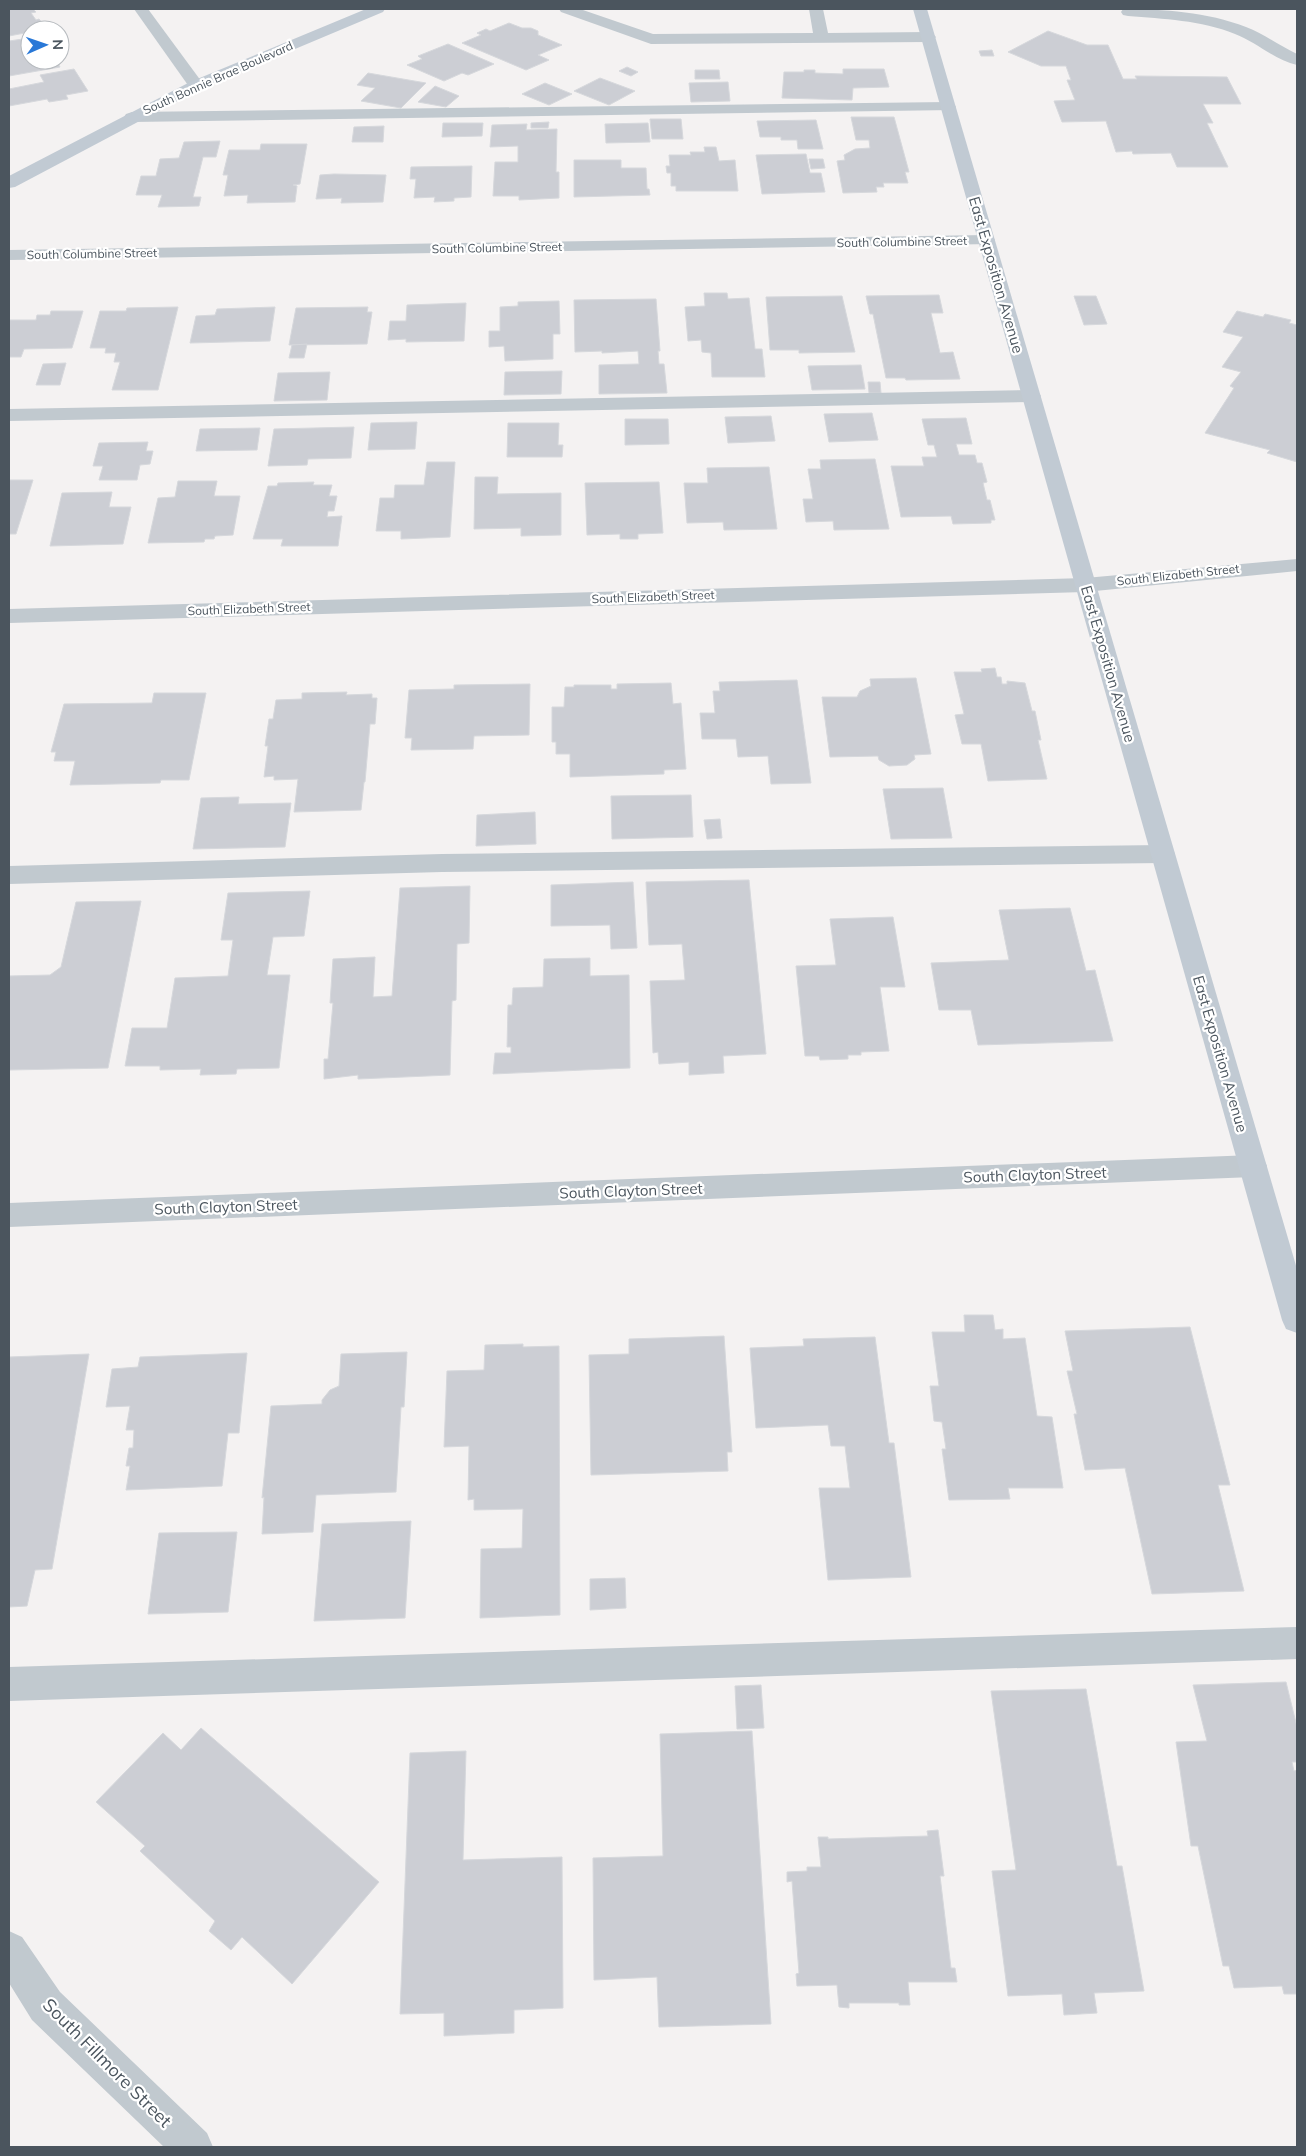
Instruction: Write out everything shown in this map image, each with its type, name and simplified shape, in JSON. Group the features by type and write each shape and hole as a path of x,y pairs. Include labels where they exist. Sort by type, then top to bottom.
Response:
{"street":[{"path":"141,9 196,85"},
{"name":"South Bonnie Brae Boulevard","path":"9,183 132,116 196,85 378,9"},
{"path":"566,9 651,40 928,37"},
{"path":"816,9 822,39"},
{"name":"East Exposition Avenue","path":"920,9 1297,1320"},
{"path":"1128,12 1176,16 1212,22 1239,30 1297,60"},
{"path":"132,116 948,107"},
{"name":"South Columbine Street","path":"9,255 986,240"},
{"path":"9,415 1031,396"},
{"name":"South Elizabeth Street","path":"9,616 1085,585 1297,565"},
{"path":"9,875 442,863 1163,854"},
{"name":"South Clayton Street","path":"9,1216 1253,1166"},
{"path":"9,1684 1297,1643"},
{"name":"South Fillmore Street","path":"9,1950 46,2006 193,2147"}],"building":[{"path":"9,9 33,9 36,12 31,13 36,20 20,20 20,34 9,36"},
{"path":"509,23 522,28 531,28 538,31 538,35 562,45 538,55 549,60 526,70 462,43 481,35 477,33 486,29 490,31"},
{"path":"1048,31 1087,45 1108,45 1123,79 1137,79 1135,76 1227,77 1241,104 1203,104 1213,123 1207,123 1228,167 1177,167 1171,153 1133,154 1132,151 1116,152 1106,121 1062,122 1054,101 1075,100 1067,80 1071,80 1066,66 1041,66 1008,52"},
{"path":"20,39 20,70 43,70 9,76 9,41"},
{"path":"448,44 494,64 468,75 462,73 444,81 407,65 422,59 418,56"},
{"path":"992,50 994,56 981,56 979,51"},
{"path":"627,67 638,72 631,76 619,71"},
{"path":"74,69 88,91 66,95 68,99 49,102 47,99 9,106 9,89 44,82 40,75"},
{"path":"843,69 884,69 889,87 853,88 852,100 782,98 784,72 815,70 815,73 843,74"},
{"path":"695,70 719,70 720,79 695,79"},
{"path":"368,73 426,83 401,108 361,101 375,88 357,85"},
{"path":"600,78 635,91 609,105 574,91"},
{"path":"728,82 730,101 691,102 689,83"},
{"path":"545,83 572,94 549,105 522,94"},
{"path":"435,86 459,96 446,107 418,102"},
{"path":"851,117 894,117 909,172 905,172 908,183 883,183 884,187 876,187 877,192 843,193 837,161 845,160 844,155 855,149 870,148 869,140 856,140"},
{"path":"650,119 681,119 683,139 652,139"},
{"path":"816,120 823,149 798,149 797,140 781,140 781,137 760,137 757,121"},
{"path":"549,122 548,128 531,128 531,123"},
{"path":"443,123 483,123 482,136 442,137"},
{"path":"648,123 650,142 606,143 605,124"},
{"path":"527,124 526,130 557,129 556,172 559,172 559,198 519,200 519,196 493,196 495,162 518,162 518,146 490,147 492,125"},
{"path":"384,126 383,142 352,142 354,127"},
{"path":"220,141 216,157 203,157 193,197 201,197 199,206 158,207 162,195 136,195 141,176 156,176 160,159 179,158 184,142"},
{"path":"261,144 307,144 300,184 293,185 297,186 295,202 247,203 248,195 224,196 228,175 223,175 229,150 260,150"},
{"path":"704,147 716,147 719,161 735,160 738,191 676,191 676,186 671,186 671,173 667,173 666,166 670,166 669,155 691,155 690,152 705,152"},
{"path":"806,154 810,173 821,173 825,192 762,194 756,155"},
{"path":"809,159 823,159 825,168 811,169"},
{"path":"574,160 621,160 621,168 646,168 647,189 649,189 650,195 574,197"},
{"path":"472,166 471,197 454,198 454,201 434,202 435,197 414,198 416,179 410,179 411,167"},
{"path":"320,175 386,175 383,202 341,203 342,198 316,199"},
{"path":"704,293 727,293 728,299 749,298 755,349 762,349 765,377 712,377 711,353 702,352 701,340 688,341 685,307 705,306"},
{"path":"939,295 943,313 931,313 940,353 953,352 960,379 906,380 905,378 886,378 873,314 870,314 866,296"},
{"path":"842,296 855,352 799,353 799,350 770,350 766,297"},
{"path":"1074,296 1096,296 1107,324 1084,325"},
{"path":"656,299 660,351 658,351 659,364 664,364 667,393 599,394 599,365 639,364 638,351 575,352 574,300"},
{"path":"559,301 560,334 553,334 553,359 505,361 504,346 489,347 489,331 500,331 500,307 518,306 518,302"},
{"path":"466,303 464,341 406,342 406,339 388,340 390,321 406,321 407,305"},
{"path":"178,307 158,390 112,390 120,362 114,362 116,353 105,353 106,348 90,348 100,311 126,311 127,308"},
{"path":"275,307 270,341 190,343 196,316 215,315 217,309"},
{"path":"368,307 367,312 372,312 367,344 289,345 296,308"},
{"path":"51,311 83,311 72,348 24,349 21,357 9,357 9,320 36,320 37,315 50,315"},
{"path":"1237,311 1263,317 1265,314 1291,320 1289,323 1297,325 1297,462 1267,453 1270,450 1205,433 1234,388 1230,386 1241,372 1222,367 1243,337 1223,332"},
{"path":"307,344 304,358 289,358 292,345"},
{"path":"66,363 60,385 36,385 43,364"},
{"path":"861,365 865,389 812,390 808,366"},
{"path":"562,371 561,394 504,395 505,372"},
{"path":"330,372 327,400 274,401 278,373"},
{"path":"868,382 880,382 881,393 869,393"},
{"path":"872,413 878,440 829,442 824,414"},
{"path":"771,416 775,441 728,443 725,417"},
{"path":"966,418 972,444 956,444 959,455 975,455 977,463 982,463 987,482 983,483 995,520 991,520 991,523 953,524 951,516 901,517 891,466 924,466 922,457 937,457 934,445 928,445 922,419"},
{"path":"625,419 668,419 669,444 625,445"},
{"path":"417,422 415,449 368,450 371,423"},
{"path":"508,423 559,423 558,445 563,445 562,457 507,457"},
{"path":"354,427 351,458 308,459 307,465 268,466 274,429"},
{"path":"260,428 257,450 196,451 200,429"},
{"path":"148,442 146,451 153,451 150,464 140,465 137,480 99,480 103,466 93,466 99,443"},
{"path":"875,459 889,529 834,530 833,521 806,522 803,499 813,499 808,469 821,469 820,460"},
{"path":"427,462 455,462 450,537 401,539 401,531 376,531 380,498 394,498 395,485 424,485"},
{"path":"769,467 777,529 724,530 723,522 687,523 684,483 708,483 707,468"},
{"path":"475,477 498,477 497,494 561,493 561,535 521,536 521,528 474,529"},
{"path":"9,480 33,480 16,534 9,534"},
{"path":"178,481 217,481 214,496 240,496 233,535 215,536 214,539 205,539 204,542 148,543 158,498 175,497"},
{"path":"314,482 313,485 332,485 329,496 337,496 334,511 328,511 327,517 342,516 338,546 281,546 283,539 253,539 268,486 277,486 278,483"},
{"path":"659,482 663,533 638,534 638,539 620,539 620,534 587,535 585,483"},
{"path":"112,492 109,507 131,507 123,544 50,546 62,493"},
{"path":"995,668 997,677 1001,677 1002,684 1007,684 1007,681 1025,683 1032,711 1035,711 1041,740 1038,740 1047,779 988,781 981,744 962,744 955,715 964,714 954,672 982,672 981,669"},
{"path":"916,678 931,754 914,755 915,759 907,765 889,766 879,760 878,756 830,757 822,697 857,697 860,691 871,686 870,679"},
{"path":"797,680 811,783 771,784 768,756 738,757 736,739 702,739 700,713 715,713 713,691 720,691 719,682"},
{"path":"671,683 673,704 681,703 686,769 664,770 664,774 570,777 570,754 556,754 556,742 552,742 552,707 564,707 565,687 574,687 574,685 611,685 611,689 617,689 617,684"},
{"path":"530,684 529,735 474,736 473,749 411,750 412,738 405,738 409,690 454,689 454,685"},
{"path":"347,692 346,695 372,694 372,698 377,698 375,724 370,724 361,810 294,812 298,779 274,780 274,776 264,777 268,746 265,746 269,719 273,719 276,700 302,699 302,693"},
{"path":"154,693 206,693 189,780 161,780 160,783 70,785 75,761 54,761 56,752 51,752 64,704 152,703"},
{"path":"943,788 952,838 891,839 883,789"},
{"path":"691,795 693,837 612,839 611,796"},
{"path":"239,797 238,804 291,803 285,847 193,849 201,798"},
{"path":"535,812 536,844 476,846 477,815"},
{"path":"720,819 722,838 707,839 704,820"},
{"path":"749,880 766,1054 723,1056 724,1073 689,1075 689,1062 659,1064 658,1052 653,1053 650,981 685,980 682,944 649,945 646,882"},
{"path":"633,882 637,948 611,949 610,925 551,926 551,885"},
{"path":"470,886 469,943 457,944 456,1000 452,1001 450,1075 358,1079 358,1075 324,1079 324,1059 328,1059 333,1003 330,1003 333,959 375,957 373,997 392,996 400,888"},
{"path":"310,891 304,936 273,937 267,975 290,975 279,1068 237,1069 236,1074 200,1075 201,1069 160,1070 160,1066 125,1066 132,1028 167,1028 175,978 228,976 233,940 221,940 228,893"},
{"path":"141,901 108,1068 9,1070 9,976 50,975 61,967 76,902"},
{"path":"1070,908 1086,971 1095,970 1113,1041 978,1045 971,1010 939,1010 931,963 1009,960 999,910"},
{"path":"893,917 905,987 880,987 889,1051 861,1052 861,1055 848,1055 848,1059 820,1060 819,1056 805,1056 796,966 836,965 830,919"},
{"path":"590,958 590,976 629,975 630,1068 493,1074 495,1053 511,1053 511,1047 507,1047 508,1005 512,1005 513,988 543,987 544,959"},
{"path":"964,1315 993,1315 995,1330 1003,1329 1003,1339 1025,1338 1037,1416 1052,1417 1063,1488 1008,1488 1010,1499 949,1500 942,1449 946,1449 942,1422 934,1421 930,1386 939,1386 932,1332 965,1332"},
{"path":"1190,1327 1230,1485 1218,1485 1244,1591 1152,1594 1125,1468 1085,1470 1074,1414 1077,1414 1067,1371 1073,1371 1065,1331"},
{"path":"724,1336 732,1452 727,1452 728,1471 591,1475 589,1355 629,1354 629,1339"},
{"path":"875,1337 889,1443 894,1443 911,1577 828,1580 819,1488 850,1488 845,1446 831,1446 828,1425 756,1428 750,1348 804,1346 803,1339"},
{"path":"523,1344 523,1347 559,1346 560,1615 480,1618 481,1549 522,1548 523,1509 474,1510 474,1499 468,1500 469,1446 444,1447 447,1371 484,1370 485,1345"},
{"path":"407,1352 404,1407 401,1407 396,1492 316,1495 313,1532 262,1534 264,1497 262,1498 271,1406 322,1404 322,1400 330,1390 339,1386 341,1354"},
{"path":"247,1353 239,1433 228,1433 222,1486 126,1490 130,1466 126,1466 129,1448 133,1448 134,1430 126,1430 130,1406 106,1407 112,1369 138,1367 140,1357"},
{"path":"89,1354 52,1569 35,1570 27,1606 9,1607 9,1357"},
{"path":"411,1521 405,1618 314,1621 322,1524"},
{"path":"237,1532 228,1612 148,1614 159,1533"},
{"path":"625,1578 626,1608 590,1610 590,1579"},
{"path":"1286,1682 1297,1727 1297,1762 1292,1762 1294,1771 1297,1770 1297,1994 1284,1994 1282,1986 1234,1988 1229,1966 1223,1966 1198,1846 1191,1846 1176,1742 1207,1741 1193,1685"},
{"path":"761,1685 764,1728 737,1729 735,1686"},
{"path":"1086,1689 1117,1866 1122,1866 1144,1991 1094,1993 1097,2013 1064,2015 1062,1994 1008,1996 992,1871 1016,1870 991,1691"},
{"path":"201,1728 379,1882 292,1984 242,1937 231,1950 209,1931 215,1921 140,1851 145,1846 96,1802 163,1733 181,1750"},
{"path":"752,1731 771,2024 659,2027 657,1977 594,1980 593,1858 663,1856 660,1734"},
{"path":"466,1751 463,1860 562,1857 563,2008 514,2010 514,2033 444,2036 444,2013 400,2014 410,1753"},
{"path":"938,1830 944,1876 940,1876 951,1968 955,1968 957,1982 908,1982 910,2005 899,2005 899,2003 849,2003 849,2008 839,2007 837,1985 797,1986 796,1974 799,1973 792,1881 787,1882 787,1872 807,1871 807,1867 821,1867 818,1837 828,1837 828,1839 928,1836 927,1831"}]}
